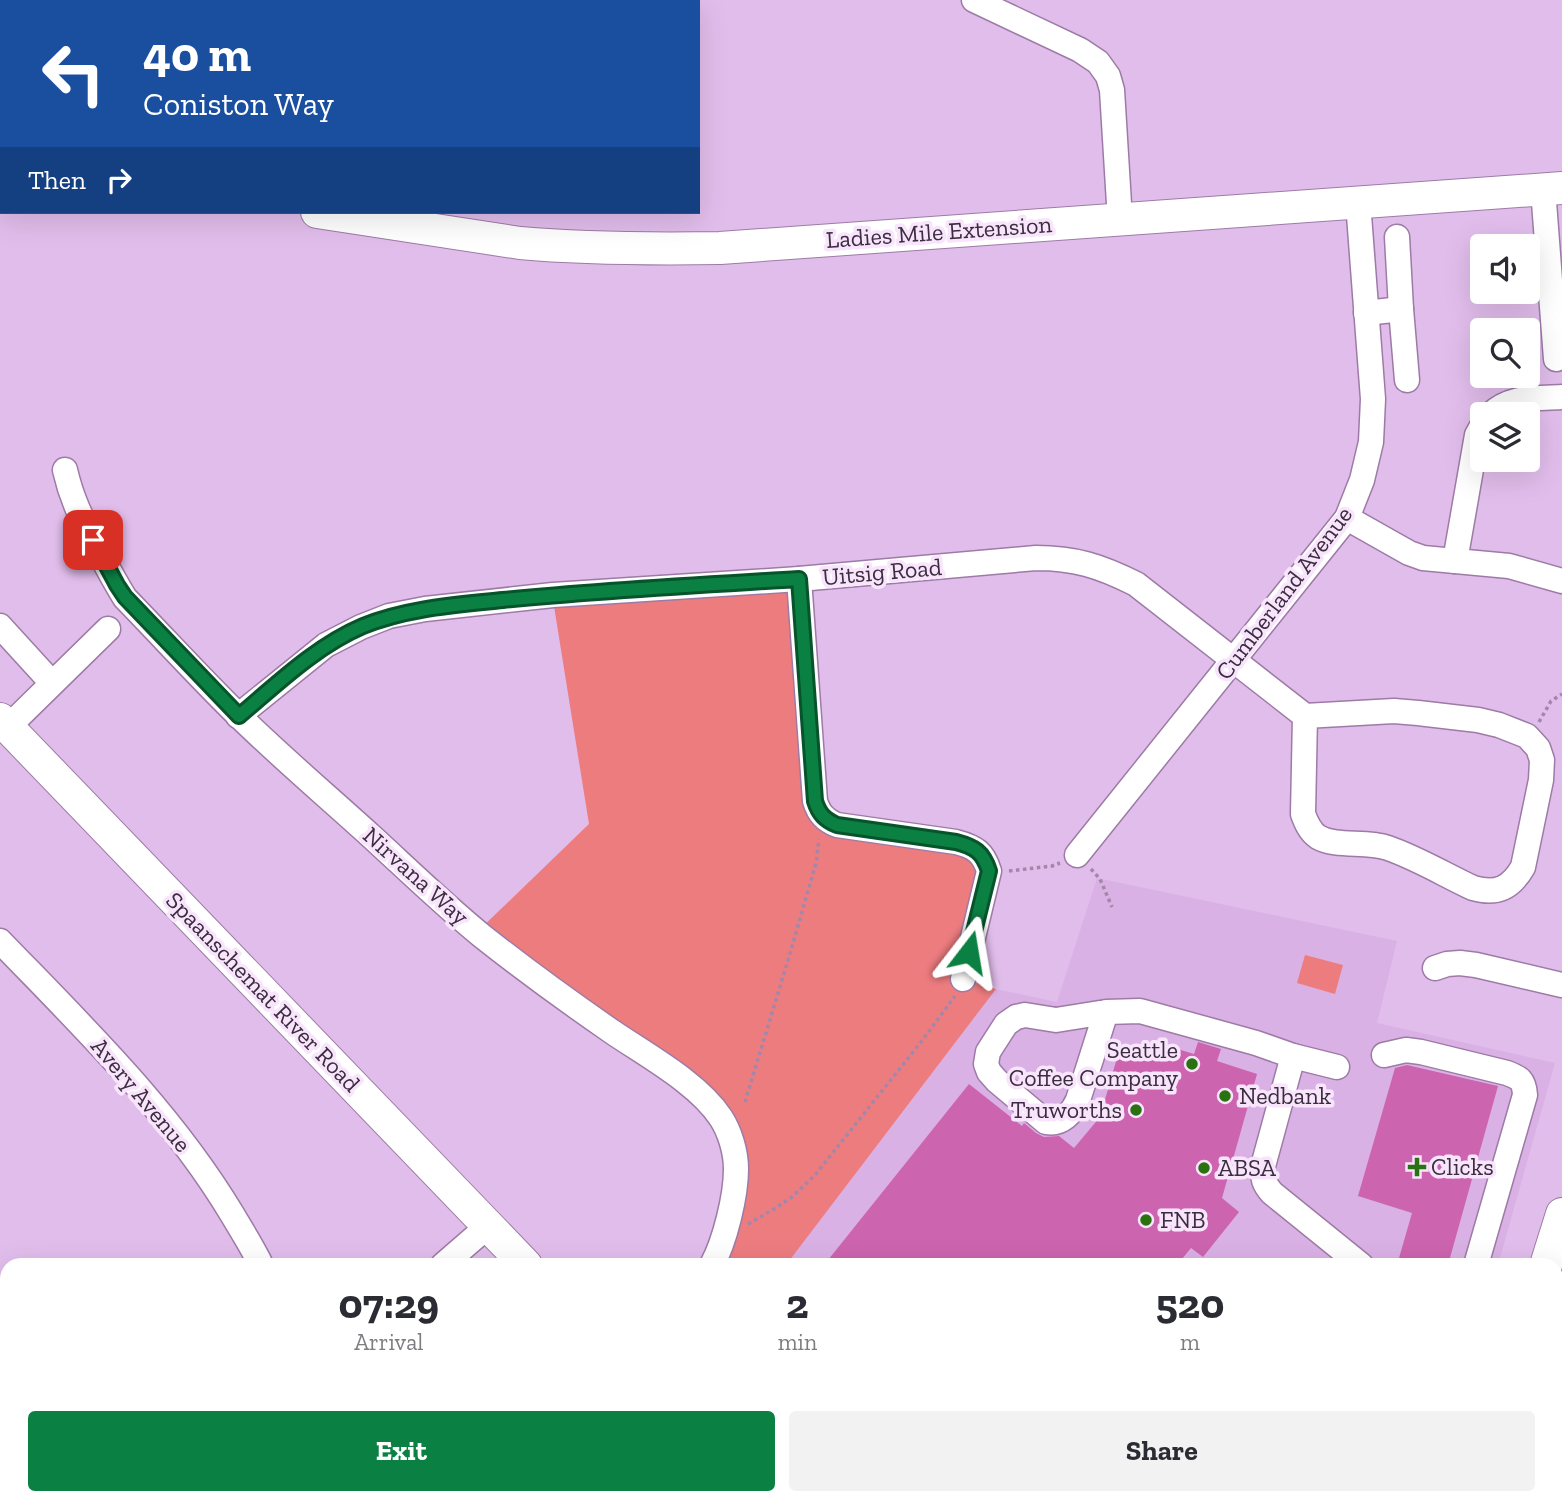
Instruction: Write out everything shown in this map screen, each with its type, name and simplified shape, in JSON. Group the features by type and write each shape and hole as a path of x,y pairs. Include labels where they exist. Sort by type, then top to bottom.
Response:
{"main road":[{"name":"Ladies Mile Extension","path":"345,214 388,217 520,243 590,248 720,248 1553,188"},
{"name":"Spaanschemat River Road","path":"4,723 519,1258"},
{"path":"1548,1258 1562,1214"}],"street":[{"path":"974,0 1080,50 1098,62 1108,76 1112,90 1120,220"},
{"path":"1553,188 1556,359"},
{"name":"Cumberland Avenue","path":"1077,855 1347,517 1362,480 1371,442 1373,399 1358,202"},
{"path":"1397,237 1407,380"},
{"path":"1366,313 1401,309"},
{"path":"1508,402 1562,397"},
{"name":"Nirvana Way","path":"65,470 71,495 81,518 125,597 239,716 480,934 557,993 678,1077 711,1105 722,1120 735,1152 736,1169 726,1230 716,1258"},
{"path":"1455,561 1471,472"},
{"path":"1347,517 1409,553 1423,558 1509,566 1562,582"},
{"name":"Uitsig Road","path":"239,716 326,645 389,616 425,609 553,595 799,579 1036,558 1061,558 1085,563 1136,584 1305,716"},
{"path":"799,579 815,801 822,816 837,825 956,842 979,852 989,871 963,979"},
{"path":"0,626 52,683"},
{"path":"4,723 52,683 108,629"},
{"path":"1394,711 1418,713 1478,720 1527,736 1538,748 1542,760 1541,779 1524,867 1516,880 1506,887 1484,891 1388,848 1372,844 1329,842 1316,836 1303,814 1305,716 1394,711"},
{"name":"Avery Avenue","path":"0,941 100,1044 173,1128 214,1185 257,1258"},
{"path":"1435,968 1460,963 1476,965 1562,985"},
{"path":"1106,1012 1078,1100 1073,1110 1059,1122 1046,1122 989,1072 986,1064 988,1052 1006,1024 1016,1017 1025,1015 1056,1020 1106,1012 1140,1011 1337,1068"},
{"path":"1384,1055 1406,1050 1421,1052 1507,1073 1518,1077 1525,1085 1525,1094 1478,1258"},
{"path":"1293,1056 1262,1178 1272,1193 1352,1258"},
{"path":"451,1258 488,1226"}],"path":[{"path":"1527,736 1537,726 1551,701 1562,694"},
{"path":"745,1101 816,863 822,816"},
{"path":"989,871 1052,866 1077,855"},
{"path":"1100,879 1112,907"},
{"path":"726,1230 747,1225 774,1209 792,1197 815,1175 946,1009 961,988 963,979"}],"shaded area":[{"path":"799,579 818,809 979,852 963,979 996,989 791,1258 712,1258 732,1192 719,1119 476,933 589,824 553,600"},
{"path":"1097,878 1397,941 1377,1023 1555,1063 1500,1258 791,1258 996,989 1057,1002"},
{"path":"1305,955 1343,965 1335,994 1297,983"}],"building":[{"path":"1198,1042 1221,1049 1217,1061 1257,1074 1222,1198 1239,1212 1203,1257 1191,1248 1183,1258 830,1258 969,1084 1022,1126 1024,1123 1044,1137 1059,1136 1074,1148 1100,1117 1119,1051 1153,1060 1158,1043 1194,1054"},
{"path":"1407,1065 1498,1086 1450,1258 1399,1258 1412,1213 1358,1196 1395,1068"}],"place":[{"name":"Seattle Coffee Company","path":"1192,1064"},
{"name":"Nedbank","path":"1225,1096"},
{"name":"Truworths","path":"1136,1110"},
{"name":"Clicks","path":"1417,1167"},
{"name":"ABSA","path":"1204,1168"},
{"name":"FNB","path":"1146,1220"}],"route":[{"path":"93,540 125,597 239,716 326,645 389,616 425,609 553,595 799,579 815,801 818,809 829,822 837,825 956,842 979,852 989,871 969,952"}]}
